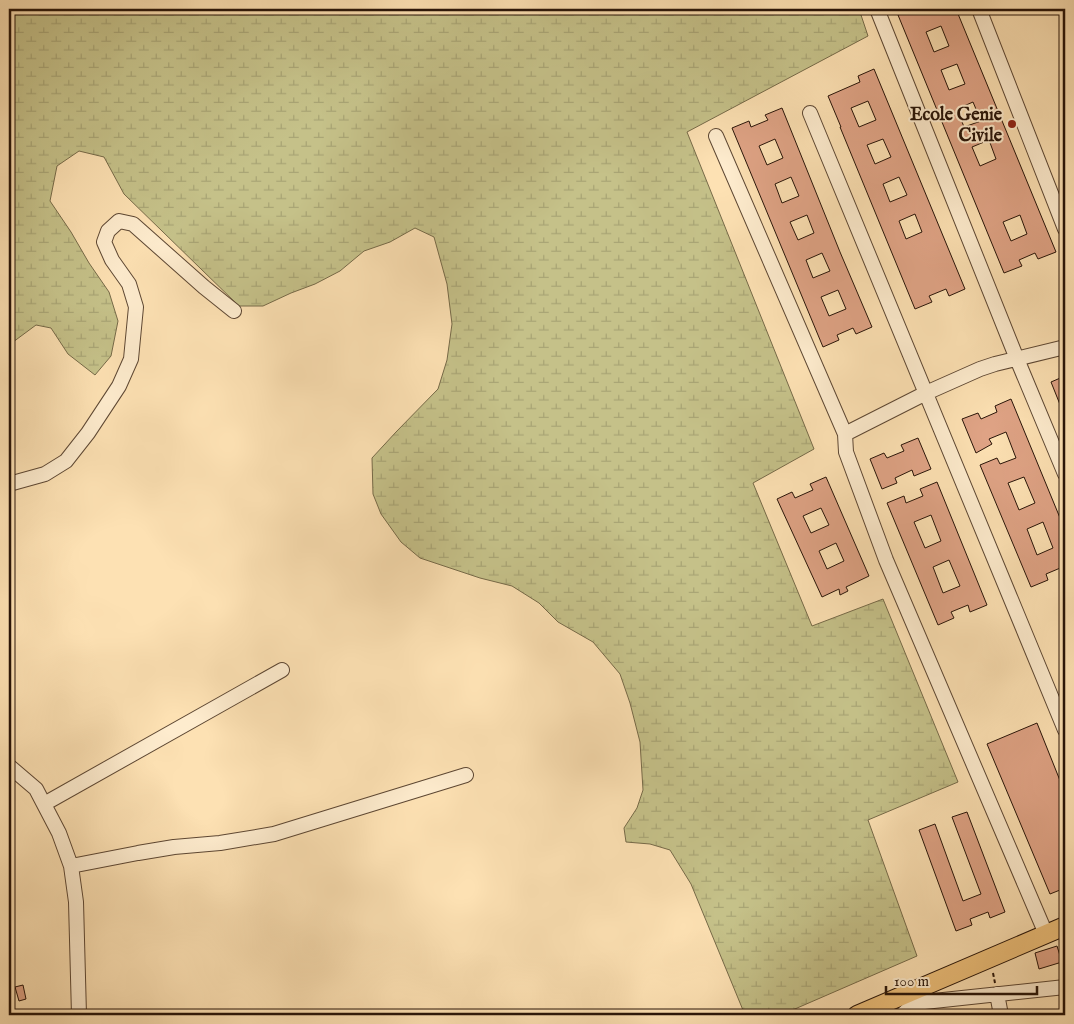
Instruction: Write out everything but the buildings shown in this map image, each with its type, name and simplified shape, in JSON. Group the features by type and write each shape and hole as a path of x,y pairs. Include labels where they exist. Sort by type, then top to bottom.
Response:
{"main road":[{"path":"857,1015 1065,926"}],"street":[{"path":"877,9 1016,359 1065,474"},
{"path":"979,9 1065,229"},
{"path":"810,113 1065,730"},
{"path":"716,136 845,434 846,452 886,560 1046,934"},
{"path":"9,484 45,474 66,461 88,433 119,386 131,359 136,307 129,284 112,260 104,242 108,230 119,221 134,224 204,287 234,311"},
{"path":"845,434 926,393 980,369 1065,347"},
{"path":"44,804 282,670"},
{"path":"9,766 36,789 59,833 71,866 76,902 80,1015"},
{"path":"71,866 165,849 220,844 274,834 466,775"},
{"path":"902,1015 915,1003 1065,987"},
{"path":"997,994 1001,1015"}],"path":[{"path":"990,958 997,994"}],"green space":[{"path":"9,9 859,9 868,36 687,132 814,449 753,483 812,626 883,599 958,782 868,820 917,956 781,1015 745,1015 691,884 670,850 650,844 626,842 624,828 637,808 643,790 640,742 620,674 593,642 558,622 539,603 512,586 480,578 420,558 401,542 381,514 373,494 372,458 438,389 447,360 452,324 447,284 434,237 415,228 390,242 364,251 340,271 315,284 263,306 239,306 124,194 104,157 79,151 57,166 50,201 109,292 118,321 111,356 95,375 68,354 51,328 36,325 9,345"}],"place":[{"name":"Ecole Genie Civile","path":"1012,124"}]}
